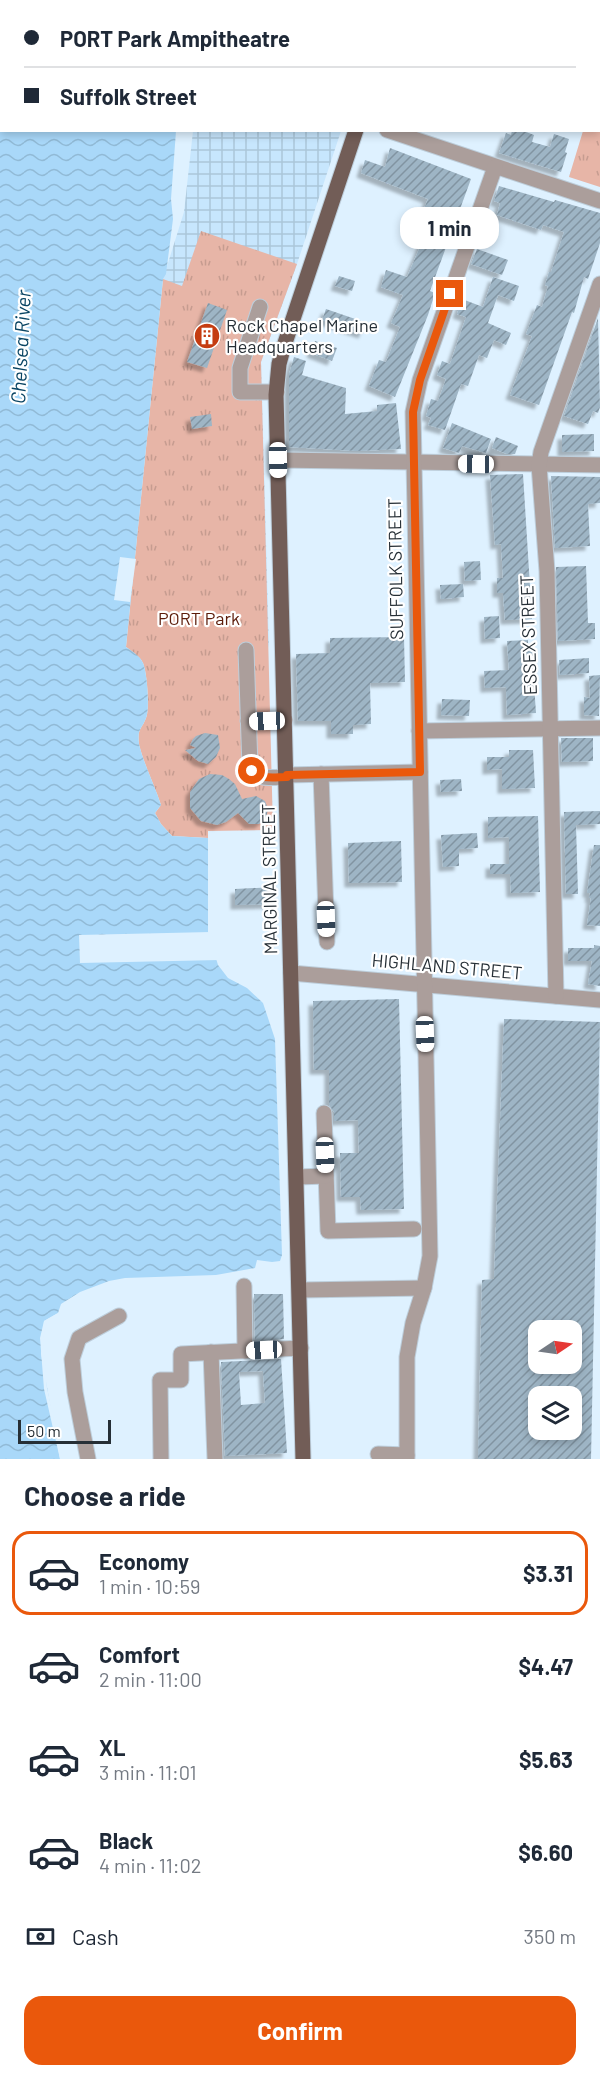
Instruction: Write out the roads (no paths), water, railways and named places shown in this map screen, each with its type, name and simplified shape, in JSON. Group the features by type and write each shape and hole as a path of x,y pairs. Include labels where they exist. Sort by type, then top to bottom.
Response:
{"main road":[{"name":"MARGINAL STREET","path":"303,1459 277,392 279,364 283,349 355,132"}],"street":[{"path":"393,132 600,201"},
{"name":"SUFFOLK STREET","path":"407,1457 407,1357 430,1256 413,412 417,390 495,167"},
{"name":"ESSEX STREET","path":"556,996 547,571 539,465 541,452 600,284"},
{"path":"260,307 240,368 240,392 277,392"},
{"path":"278,460 600,465"},
{"path":"246,650 252,771 262,777 420,772"},
{"path":"248,721 285,720"},
{"path":"419,732 600,728"},
{"path":"321,774 327,942"},
{"name":"HIGHLAND STREET","path":"291,973 600,1000"},
{"path":"324,1113 328,1231 414,1229"},
{"path":"297,1177 326,1176"},
{"path":"244,1286 245,1351"},
{"path":"300,1290 424,1288"},
{"path":"88,1459 75,1392 72,1359 79,1338 119,1316"},
{"path":"161,1459 160,1380 181,1380 181,1354 301,1348"},
{"path":"211,1352 215,1459"},
{"path":"378,1454 407,1457"}],"water":[{"name":"Chelsea River","path":"0,132 176,132 171,199 173,219 166,274 163,279 126,647 140,658 146,674 147,713 139,732 139,744 161,805 155,813 172,836 208,838 208,932 218,965 228,978 247,988 263,1003 275,1039 282,1255 280,1261 257,1260 255,1268 216,1275 125,1278 109,1281 80,1292 61,1304 58,1313 44,1321 41,1354 60,1459 0,1459"}],"place":[{"name":"Rock Chapel Marine Headquarters","path":"207,336"}],"park label":[{"name":"PORT Park","path":"199,619"}]}
